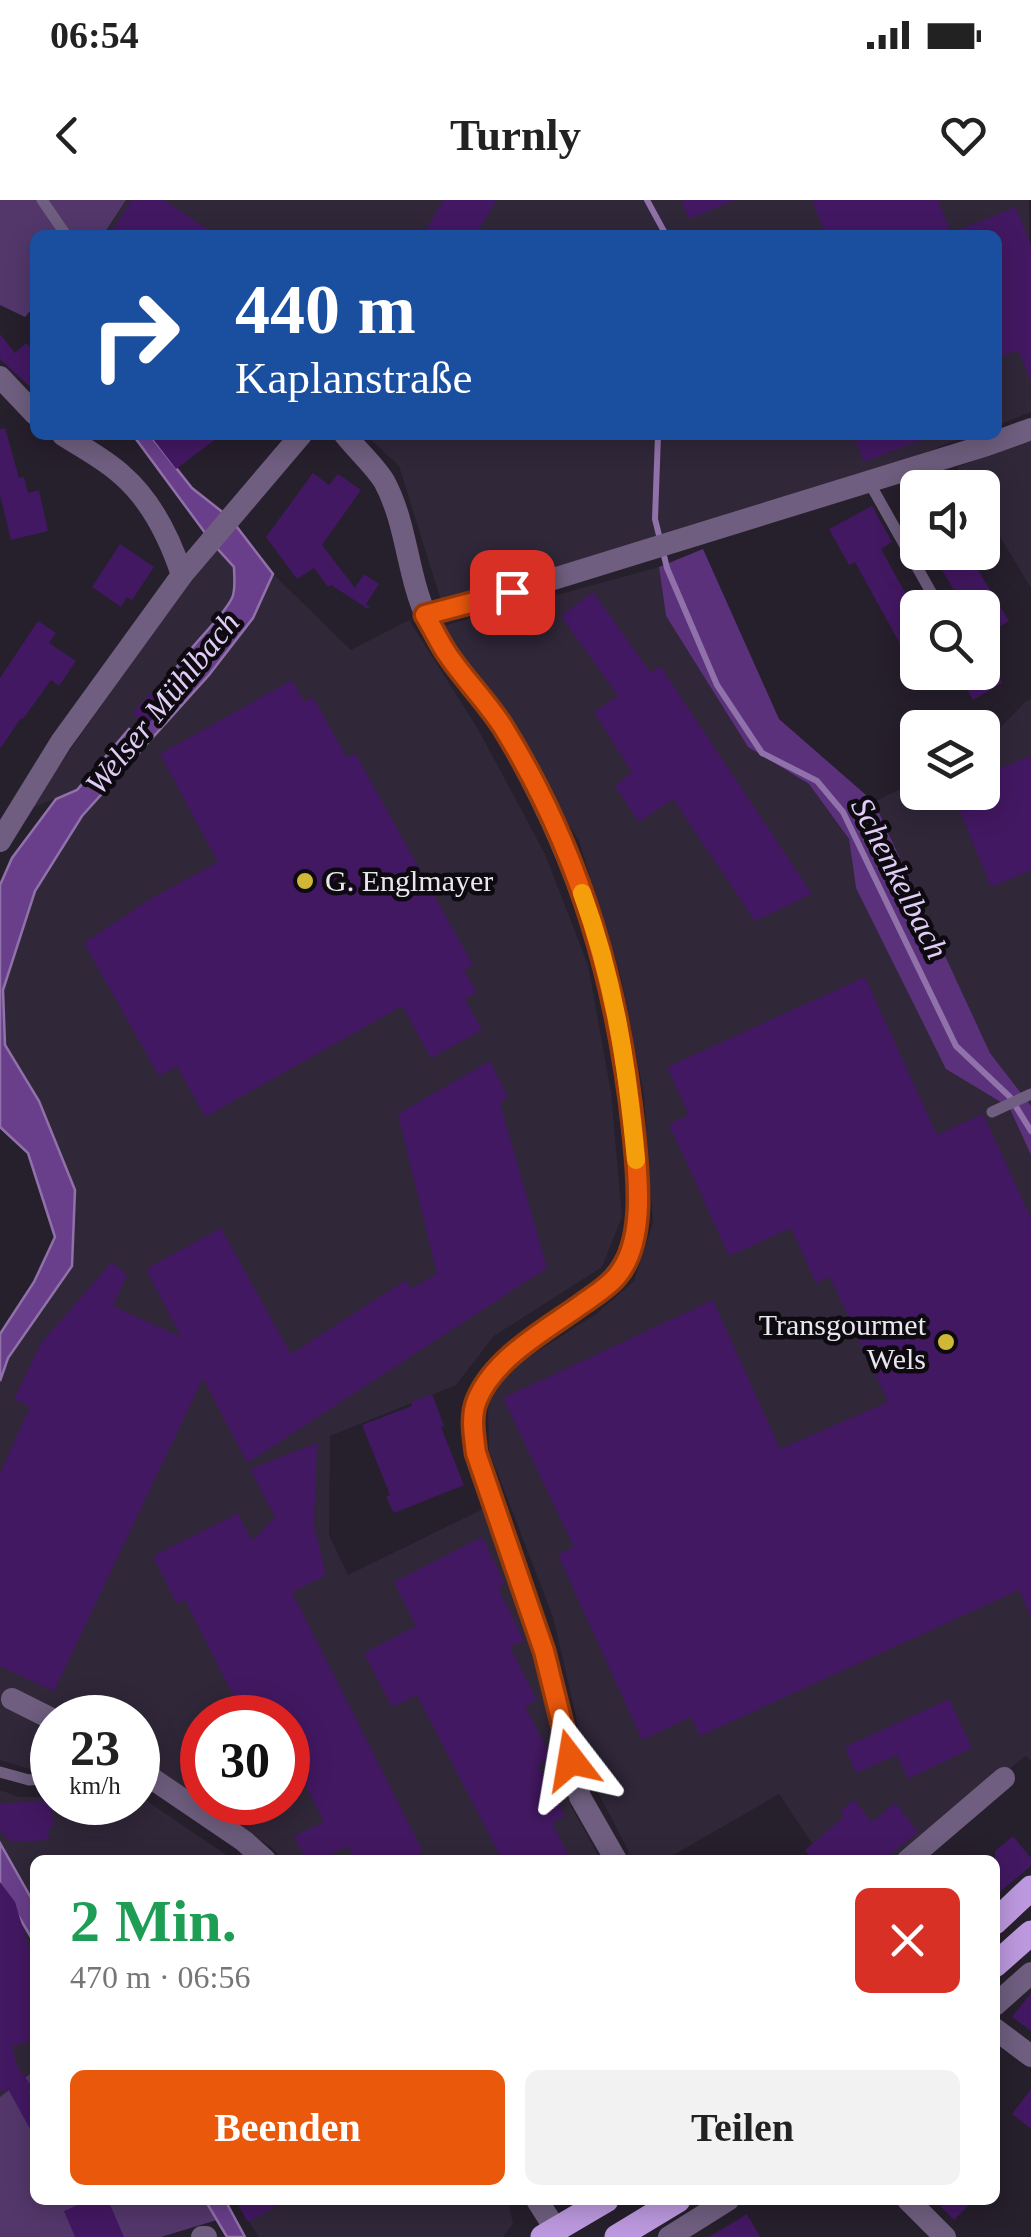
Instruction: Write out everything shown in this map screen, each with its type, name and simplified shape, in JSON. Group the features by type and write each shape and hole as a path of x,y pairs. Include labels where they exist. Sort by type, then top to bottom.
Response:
{"main road":[{"path":"1000,1917 1031,1888"},
{"path":"1000,1961 1031,1933"},
{"path":"549,2233 597,2205"},
{"path":"617,2237 670,2205"}],"street":[{"path":"0,377 30,409"},
{"path":"1002,439 1031,429"},
{"path":"71,440 120,472 142,494 173,549 182,576"},
{"path":"0,841 61,742 182,576 297,440"},
{"path":"349,440 383,481 425,615 447,654 502,726 563,846 595,929 627,1069 638,1182 630,1250 618,1275 600,1291 500,1364 477,1400 472,1426 476,1453 544,1651 580,1797 613,1855"},
{"path":"425,615 1000,440"},
{"path":"12,1700 30,1709"},
{"path":"914,1855 1004,1778"},
{"path":"160,1783 259,1855"},
{"path":"1000,2001 1031,1973"},
{"path":"1000,2032 1031,2056"},
{"path":"539,2205 549,2233"},
{"path":"669,2237 720,2205"},
{"path":"913,2205 945,2237"}],"lane":[{"path":"42,200 63,230"},
{"path":"869,482 930,590"},
{"path":"992,1112 1031,1094"},
{"path":"0,1772 30,1780"}],"shaded area":[{"path":"0,200 126,200 106,230 30,230 30,311 25,317 0,305"},
{"path":"126,200 1029,200 1031,412 1002,423 1002,230 106,230"},
{"path":"1031,438 1031,588 1000,537 1000,470 957,467"},
{"path":"137,440 154,440 192,488 230,518 273,574 253,618 209,675 82,816 35,891 3,990 5,1045 39,1101 75,1190 72,1266 8,1358 0,1381 0,1334 34,1282 55,1237 28,1153 0,1127 0,885 12,858 56,799 77,790 129,729 136,735 165,701 172,675 232,598 234,567"},
{"path":"371,440 957,440 807,498 442,604 399,466"},
{"path":"214,545 234,567 234,596 178,667 164,690 165,701 136,735 129,730 77,790 29,809"},
{"path":"703,549 779,719 874,802 990,1053 1031,1106 1031,1155 1009,1107 946,1069 856,888 849,839 809,784 748,747 666,616 659,567"},
{"path":"659,567 666,616 748,747 809,784 849,839 856,888 1009,1107 1031,1155 1031,1761 1026,1756 902,1855 820,1855 779,1794 674,1855 628,1855 590,1777 553,1617 489,1451 488,1404 511,1368 596,1314 634,1281 653,1223 644,1095 621,977 579,841 443,626"},
{"name":"G. Englmayer","path":"273,574 351,650 409,620 478,729 545,854 588,965 611,1092 622,1217 602,1267 494,1336 456,1385 330,1436 329,1535 348,1575 483,1509 515,1588 571,1806 598,1855 278,1855 237,1825 310,1825 310,1695 180,1695 180,1788 160,1774 160,1695 30,1695 30,1769 0,1760 0,1381 8,1358 72,1266 75,1190 39,1101 5,1045 3,990 35,891 82,816 209,675 253,618"},
{"path":"1031,699 1031,1106 990,1053 874,802 900,789 900,810 1000,810 1000,728"},
{"path":"0,1790 30,1797 30,1825 160,1825 160,1810 227,1855 30,1855 30,2074 0,2097"},
{"path":"0,1843 30,1896 30,1936 0,1885"},
{"path":"30,2074 30,2205 208,2205 217,2220 161,2237 0,2237 0,2097"},
{"path":"208,2205 228,2205 245,2237 227,2237"},
{"path":"237,2205 509,2205 513,2224 503,2237 259,2237"}],"building":[{"path":"132,200 164,200 209,230 112,230"},
{"path":"444,200 497,200 478,230 425,230"},
{"path":"681,200 733,200 733,201 689,219"},
{"path":"812,200 938,200 950,230 824,230"},
{"path":"1016,207 1031,245 1031,381 1018,350 1002,356 1002,230 958,230"},
{"path":"0,334 15,353 26,343 30,347 30,387 0,359"},
{"path":"5,428 19,478 24,477 28,493 39,490 48,531 11,540 0,495 0,429"},
{"path":"154,440 214,440 176,469"},
{"path":"855,440 921,440 864,462"},
{"path":"313,473 329,485 338,474 361,490 322,545 355,588 364,574 379,584 366,604 368,609 331,585 328,587 314,568 297,579 266,537"},
{"path":"872,506 892,542 881,549 904,590 900,590 900,644 855,562 849,565 829,529"},
{"path":"120,544 154,567 132,600 127,597 121,607 92,587"},
{"path":"942,570 978,570 990,590 954,590"},
{"path":"593,592 651,673 660,666 812,894 755,921 673,799 639,822 615,786 632,772 594,712 618,696 561,616"},
{"path":"1000,606 1009,621 1000,626"},
{"path":"38,621 56,633 49,643 76,661 59,686 51,680 0,749 0,678"},
{"name":"G. Englmayer","path":"292,680 304,702 313,697 347,758 355,753 473,965 464,970 477,992 465,999 482,1030 431,1058 402,1006 205,1117 177,1066 159,1076 84,943 150,899 218,862 160,754"},
{"path":"154,690 168,703 146,726 132,713"},
{"path":"967,690 990,690 973,700"},
{"path":"1031,756 1031,870 991,887 959,810 1000,810 1000,768"},
{"name":"Transgourmet Wels","path":"865,977 937,1135 983,1114 1031,1218 1031,1618 1019,1590 700,1736 691,1717 642,1740 558,1555 574,1547 503,1398 713,1300 780,1449 888,1402 830,1277 816,1283 791,1228 729,1256 669,1124 689,1115 667,1067"},
{"path":"490,1061 508,1097 500,1103 547,1268 247,1463 203,1378 54,1691 0,1666 0,1473 30,1407 14,1399 41,1343 112,1262 127,1275 113,1306 181,1337 146,1269 221,1228 291,1354 406,1280 411,1289 437,1274 398,1114"},
{"path":"432,1394 464,1485 394,1513 362,1425"},
{"path":"317,1443 314,1525 326,1575 292,1592 423,1852 417,1855 352,1855 348,1846 331,1855 304,1855 294,1836 324,1822 310,1794 310,1695 233,1695 185,1600 177,1604 153,1556 238,1513 252,1541 275,1517 250,1469"},
{"path":"482,1537 505,1584 498,1588 524,1640 510,1647 537,1700 525,1706 552,1758 538,1765 565,1816 552,1823 568,1855 499,1855 417,1695 392,1707 364,1653 416,1626 394,1582"},
{"path":"949,1699 972,1748 908,1779 897,1755 856,1773 845,1747"},
{"path":"854,1800 872,1822 895,1803 918,1832 890,1855 809,1855 805,1850 844,1817 840,1811"},
{"path":"30,1802 30,1825 53,1825 48,1829 49,1840 11,1842 0,1830 0,1804"},
{"path":"1013,1836 1031,1858 1031,1866 1000,1892 1000,1855 995,1855"},
{"path":"0,1882 15,1902 30,1952 30,2041 12,2046 17,2066 30,2084 30,2129 8,2089 0,2092"},
{"path":"1031,1993 1031,2031 1012,2017"},
{"path":"1031,2089 1031,2129 1012,2114"},
{"path":"78,2205 110,2205 124,2237 75,2237 64,2211"},
{"path":"238,2205 279,2205 248,2222"},
{"path":"939,2205 969,2205 954,2220"},
{"path":"747,2214 760,2237 709,2237"}],"waterway":[{"name":"Schenkelbach","path":"647,200 663,230"},
{"name":"Schenkelbach","path":"658,440 655,519 667,568 717,685 762,753 817,781 843,812 956,1046 1010,1097 1031,1131"}],"slow traffic":[{"path":"582,893 612,991 627,1069 636,1160"}],"place":[{"name":"G. Englmayer","path":"305,881"},
{"name":"Transgourmet Wels","path":"946,1342"}],"route":[{"path":"512,592 425,615 447,654 502,726 570,861 612,991 627,1069 638,1182 630,1250 618,1275 500,1364 477,1400 472,1426 476,1453 544,1651 571,1760"}],"water label":[{"name":"Welser Mühlbach","path":"162,703"}]}
